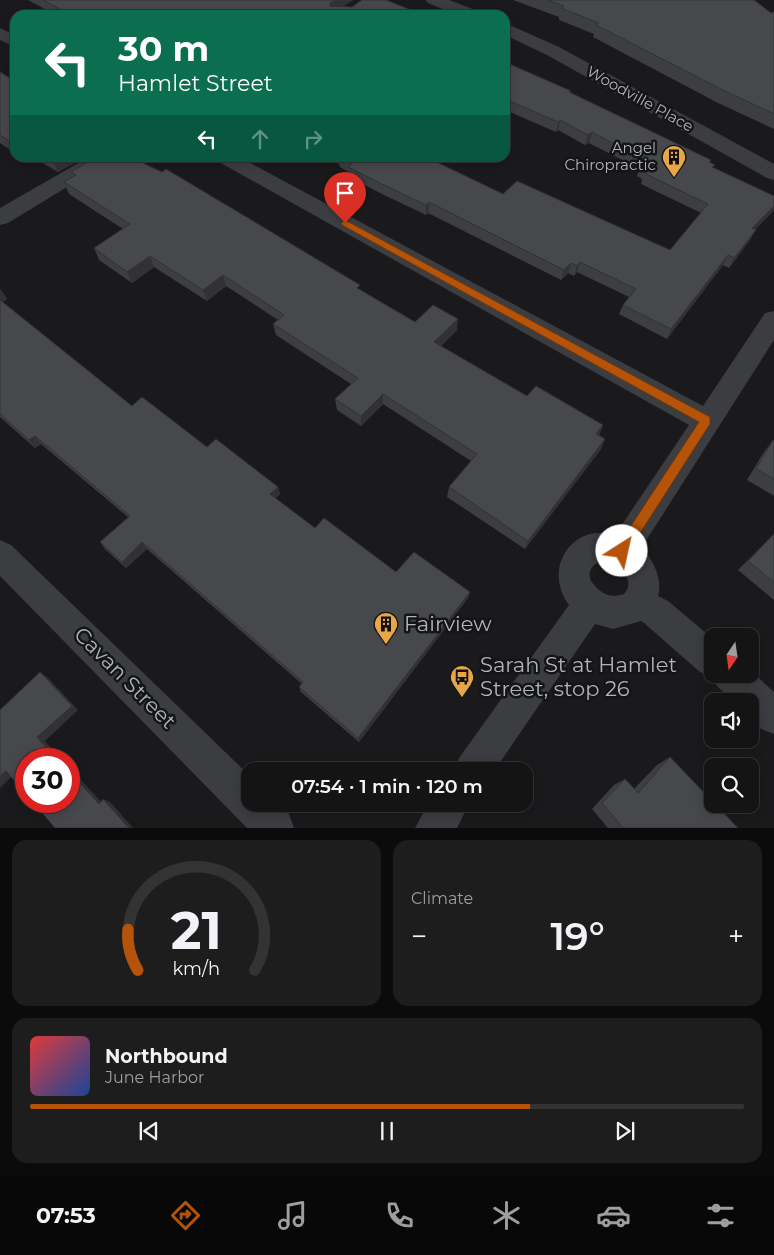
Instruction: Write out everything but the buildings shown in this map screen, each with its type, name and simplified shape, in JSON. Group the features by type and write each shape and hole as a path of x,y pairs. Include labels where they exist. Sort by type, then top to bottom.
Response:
{"street":[{"path":"434,0 459,10"},
{"name":"Woodville Place","path":"510,30 553,51 774,173"},
{"path":"0,218 94,162"},
{"path":"233,162 706,421"},
{"path":"622,551 774,320"},
{"path":"599,546 622,551 631,557 643,575 645,585 639,603 632,609 616,613 599,610 589,604 575,585 573,573 575,563 580,555 589,549 599,546"},
{"name":"Cavan Street","path":"0,554 241,793"},
{"path":"639,603 656,612 704,653"},
{"path":"478,762 589,604"},
{"path":"739,683 774,716"},
{"name":"Cavan Street","path":"260,812 275,828"},
{"path":"434,828 445,812"}],"place":[{"name":"Angel Chiropractic","path":"674,178"},
{"name":"Fairview","path":"386,645"},
{"name":"Sarah St at Hamlet Street, stop 26","path":"462,698"}],"route":[{"path":"345,223 706,421 622,551"}]}
